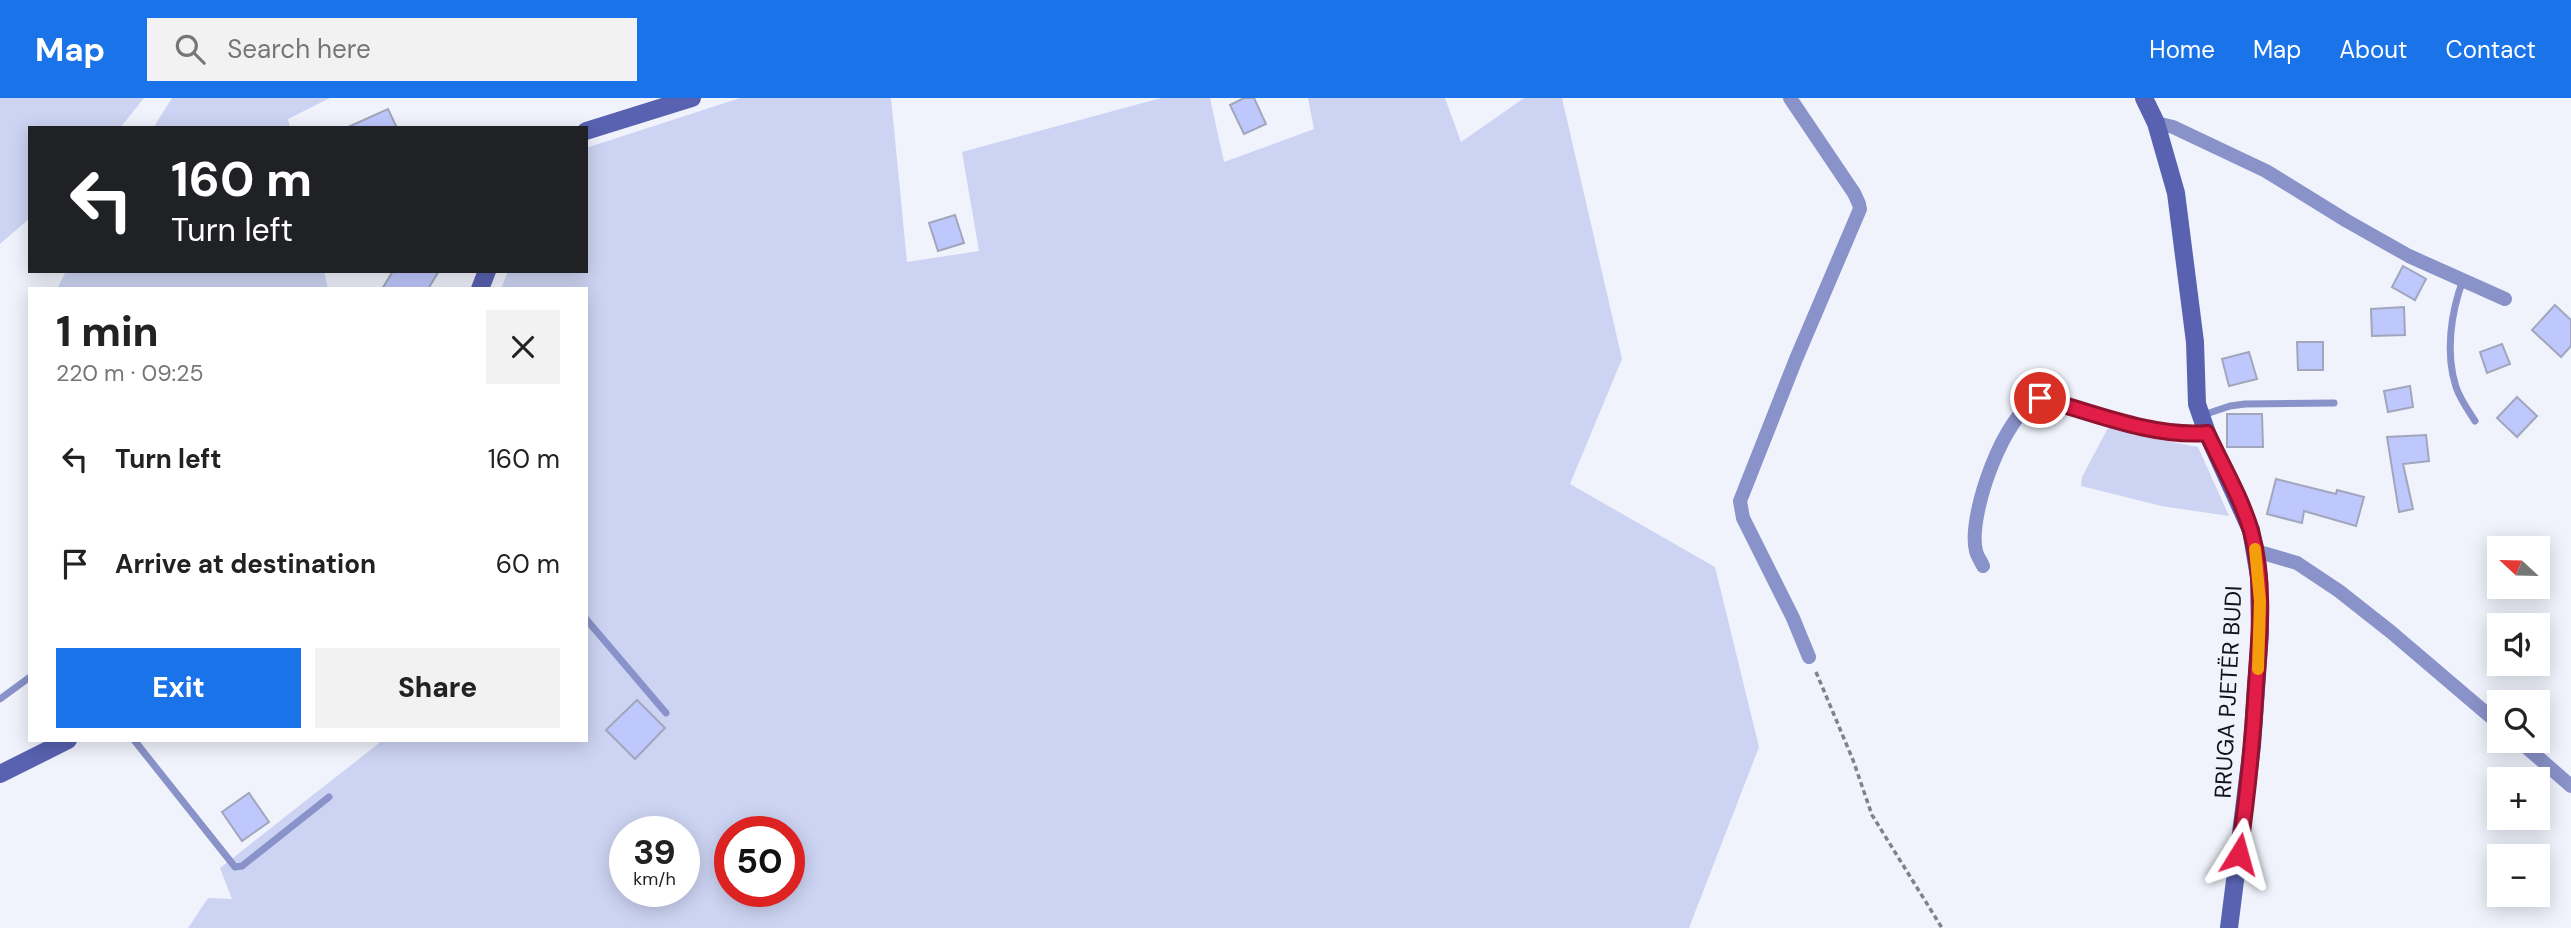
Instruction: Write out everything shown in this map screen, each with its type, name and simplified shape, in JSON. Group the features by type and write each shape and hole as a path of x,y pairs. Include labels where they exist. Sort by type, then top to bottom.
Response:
{"main road":[{"path":"588,130 692,98"},
{"name":"RRUGA PJETËR BUDI","path":"2144,98 2157,123 2178,206 2194,342 2196,393 2204,425 2243,509 2256,551 2260,601 2255,708 2246,804 2229,928"},
{"path":"2,769 63,742"}],"street":[{"path":"1790,98 1860,204 1858,215 1796,359 1740,501 1743,518 1793,618 1809,657"},
{"path":"2157,123 2189,134 2266,171 2383,242 2505,299"},
{"path":"1983,566 1976,551 1975,532 1985,485 2000,446 2024,408 2032,401 2040,398 2137,425 2192,435 2204,425"},
{"path":"2256,551 2297,563 2339,591 2487,714"},
{"path":"2533,753 2571,786"}],"lane":[{"path":"2463,280 2454,304 2451,325 2453,362 2455,385 2475,421"},
{"path":"2204,425 2230,406 2334,403"},
{"path":"588,621 666,713"},
{"path":"0,699 28,678"},
{"path":"136,742 235,867 242,866 329,797"}],"path":[{"path":"1809,657 1853,760 1872,815 1942,928"}],"shaded area":[{"path":"0,98 144,98 122,126 28,126 28,220 0,244"},
{"path":"172,98 330,98 288,119 290,126 154,126"},
{"path":"740,98 891,98 907,262 979,251 962,152 1161,98 1210,98 1224,162 1314,129 1308,98 1445,98 1461,142 1524,98 1562,98 1622,359 1570,484 1715,567 1759,747 1689,928 188,928 208,898 232,899 220,868 380,742 588,742 588,287 502,287 507,273 588,273 588,147"},
{"path":"65,273 324,273 328,287 58,287"},
{"path":"2116,425 2146,437 2198,447 2229,516 2161,506 2081,486 2082,477 2109,426"}],"building":[{"path":"1244,98 1254,98 1266,124 1244,134 1230,105"},
{"path":"388,109 396,126 350,126"},
{"path":"955,215 964,243 938,251 929,223"},
{"path":"2403,266 2426,279 2415,300 2392,287"},
{"path":"392,273 438,273 429,287 383,287"},
{"path":"2555,305 2571,320 2571,346 2561,357 2532,330"},
{"path":"2404,307 2405,335 2372,336 2371,309"},
{"path":"2297,342 2323,342 2323,370 2298,370"},
{"path":"2502,344 2510,364 2487,373 2480,352"},
{"path":"2249,352 2257,379 2229,386 2222,359"},
{"path":"2410,386 2413,407 2388,412 2384,391"},
{"path":"2517,397 2537,416 2517,437 2497,418"},
{"path":"2227,414 2262,414 2263,447 2227,447"},
{"path":"2426,435 2429,461 2403,464 2413,509 2399,512 2387,437"},
{"path":"2276,479 2336,494 2337,490 2364,497 2356,526 2304,511 2302,523 2267,514"},
{"path":"637,700 665,728 635,759 606,730"},
{"path":"249,793 269,822 242,841 222,812"}],"slow traffic":[{"path":"2255,549 2260,601 2258,669"}],"route":[{"path":"2040,398 2137,425 2192,435 2207,433 2243,509 2256,551 2260,617 2252,746 2239,854"}]}
